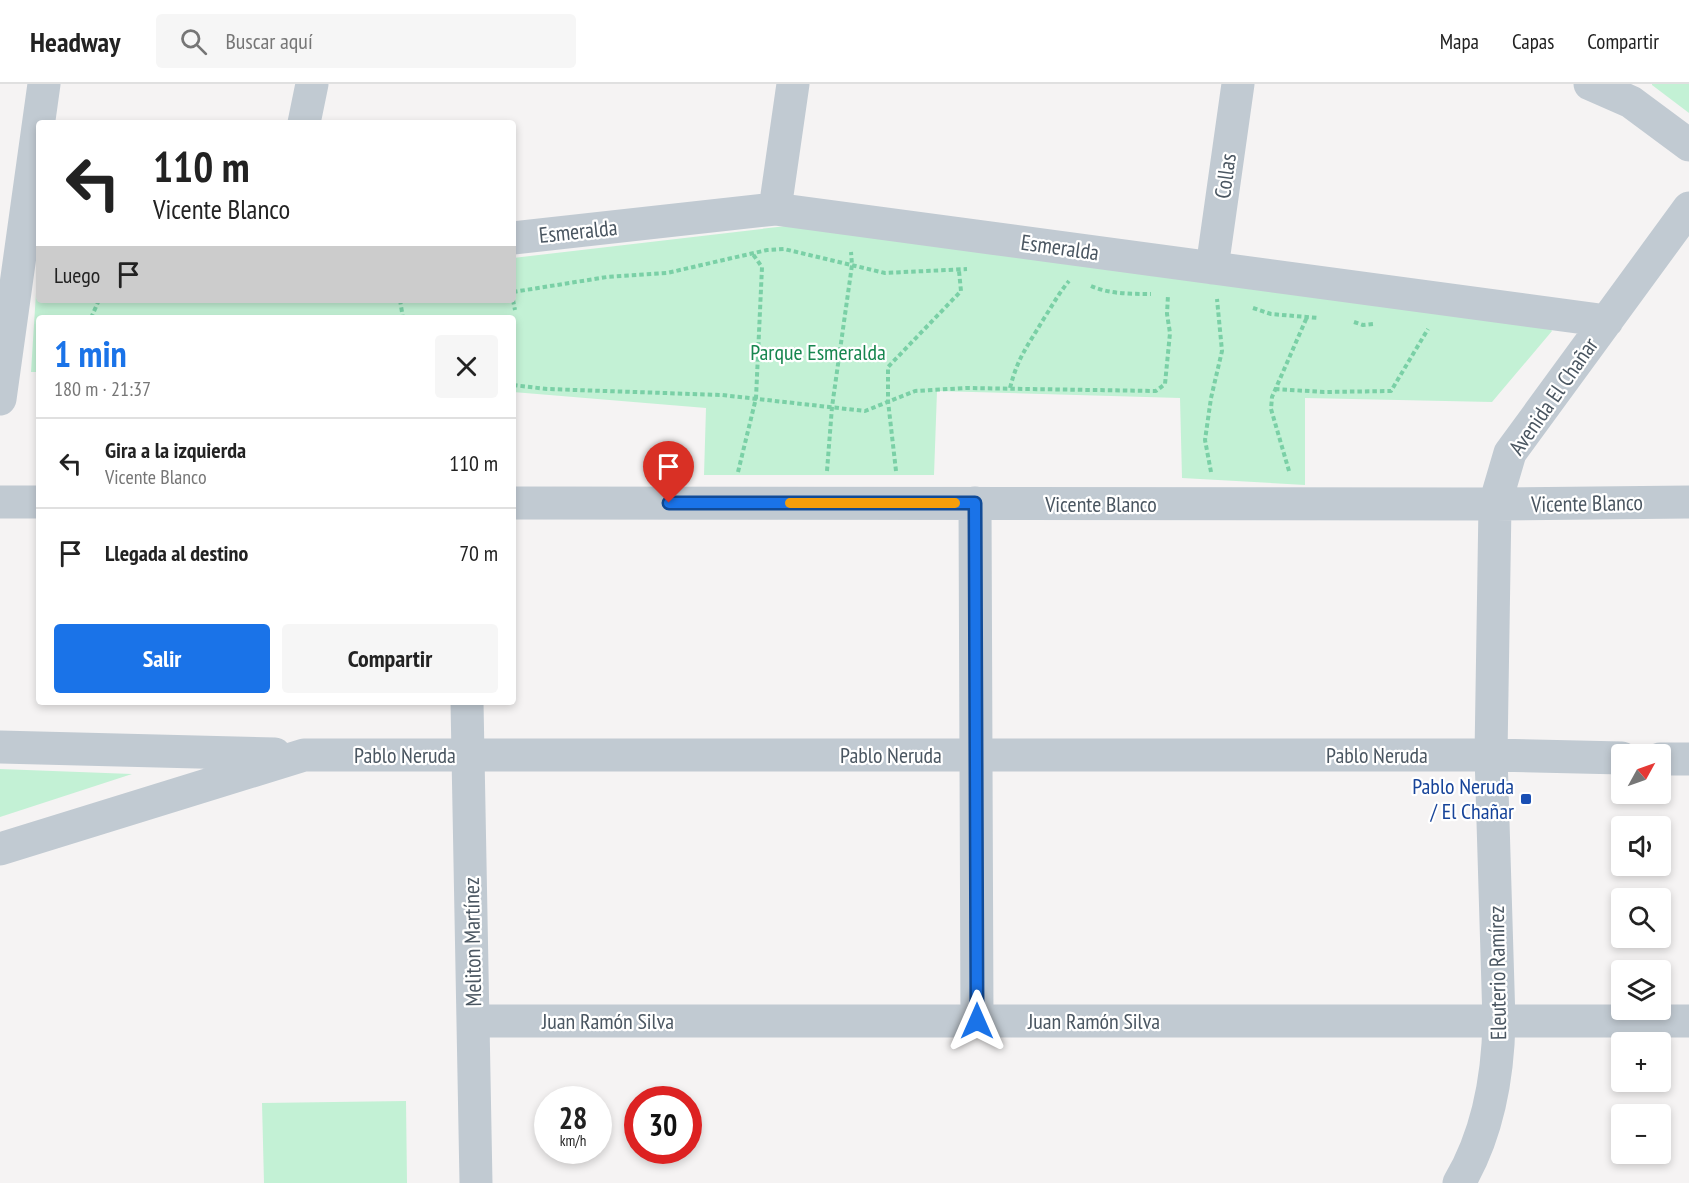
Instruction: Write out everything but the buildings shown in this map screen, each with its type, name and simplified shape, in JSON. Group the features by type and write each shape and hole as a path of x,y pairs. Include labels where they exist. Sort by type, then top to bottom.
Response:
{"street":[{"path":"41,120 44,84"},
{"path":"305,120 312,84"},
{"path":"775,209 793,84"},
{"name":"Collas","path":"1212,288 1238,84"},
{"path":"1590,84 1632,93 1689,145"},
{"path":"0,399 30,242 36,174"},
{"name":"Avenida El Chañar","path":"1491,755 1495,504 1510,453 1689,208"},
{"name":"Esmeralda","path":"516,238 775,209 847,219 1212,288 1607,321"},
{"path":"0,502 36,502"},
{"name":"Vicente Blanco","path":"516,503 1495,504 1689,502"},
{"path":"975,503 977,1021"},
{"name":"Meliton Martínez","path":"467,705 476,1183"},
{"name":"Pablo Neruda","path":"0,747 304,755 1491,755 1611,758"},
{"name":"Pablo Neruda","path":"0,849 304,755"},
{"name":"Eleuterio Ramírez","path":"1465,1181 1495,1082 1499,1022 1491,755"},
{"path":"1671,759 1689,759"},
{"name":"Juan Ramón Silva","path":"473,1021 1689,1021"}],"path":[{"path":"824,503 832,407 852,265 847,219"},
{"path":"516,292 607,277 667,273 752,253 784,249 885,273 978,268"},
{"path":"731,503 756,398 762,267 752,253"},
{"path":"900,504 888,401 888,367 961,291 958,270"},
{"path":"1010,388 1014,370 1023,349 1043,321 1055,298 1072,278 1062,274"},
{"path":"1090,286 1099,290 1128,294 1178,295"},
{"path":"1212,288 1224,300"},
{"path":"1212,288 1222,351 1211,398 1205,440 1220,504"},
{"path":"516,385 548,389 722,395 865,411 915,391 966,388 1156,391 1165,384 1170,333 1167,314 1168,295"},
{"path":"514,303 515,310"},
{"path":"1250,308 1271,314 1326,318"},
{"path":"1298,504 1271,409 1275,390 1307,317"},
{"path":"1345,319 1363,325 1380,324"},
{"path":"1275,390 1391,391 1430,326 1420,322"}],"green space":[{"path":"1652,84 1689,84 1689,113 1652,85"},
{"name":"Parque Esmeralda","path":"795,225 1547,324 1552,331 1492,402 1305,398 1305,485 1182,478 1180,398 937,391 934,475 704,475 706,408 516,392 516,315 36,315 36,372 31,372 36,293 36,303 516,303 516,258"},
{"path":"0,769 132,774 0,817"},
{"path":"406,1101 407,1183 264,1183 262,1103"}],"slow traffic":[{"path":"790,503 955,503"}],"place":[{"name":"Pablo Neruda / El Chañar","path":"1526,799"}],"route":[{"path":"669,503 975,503 977,1021"}]}
